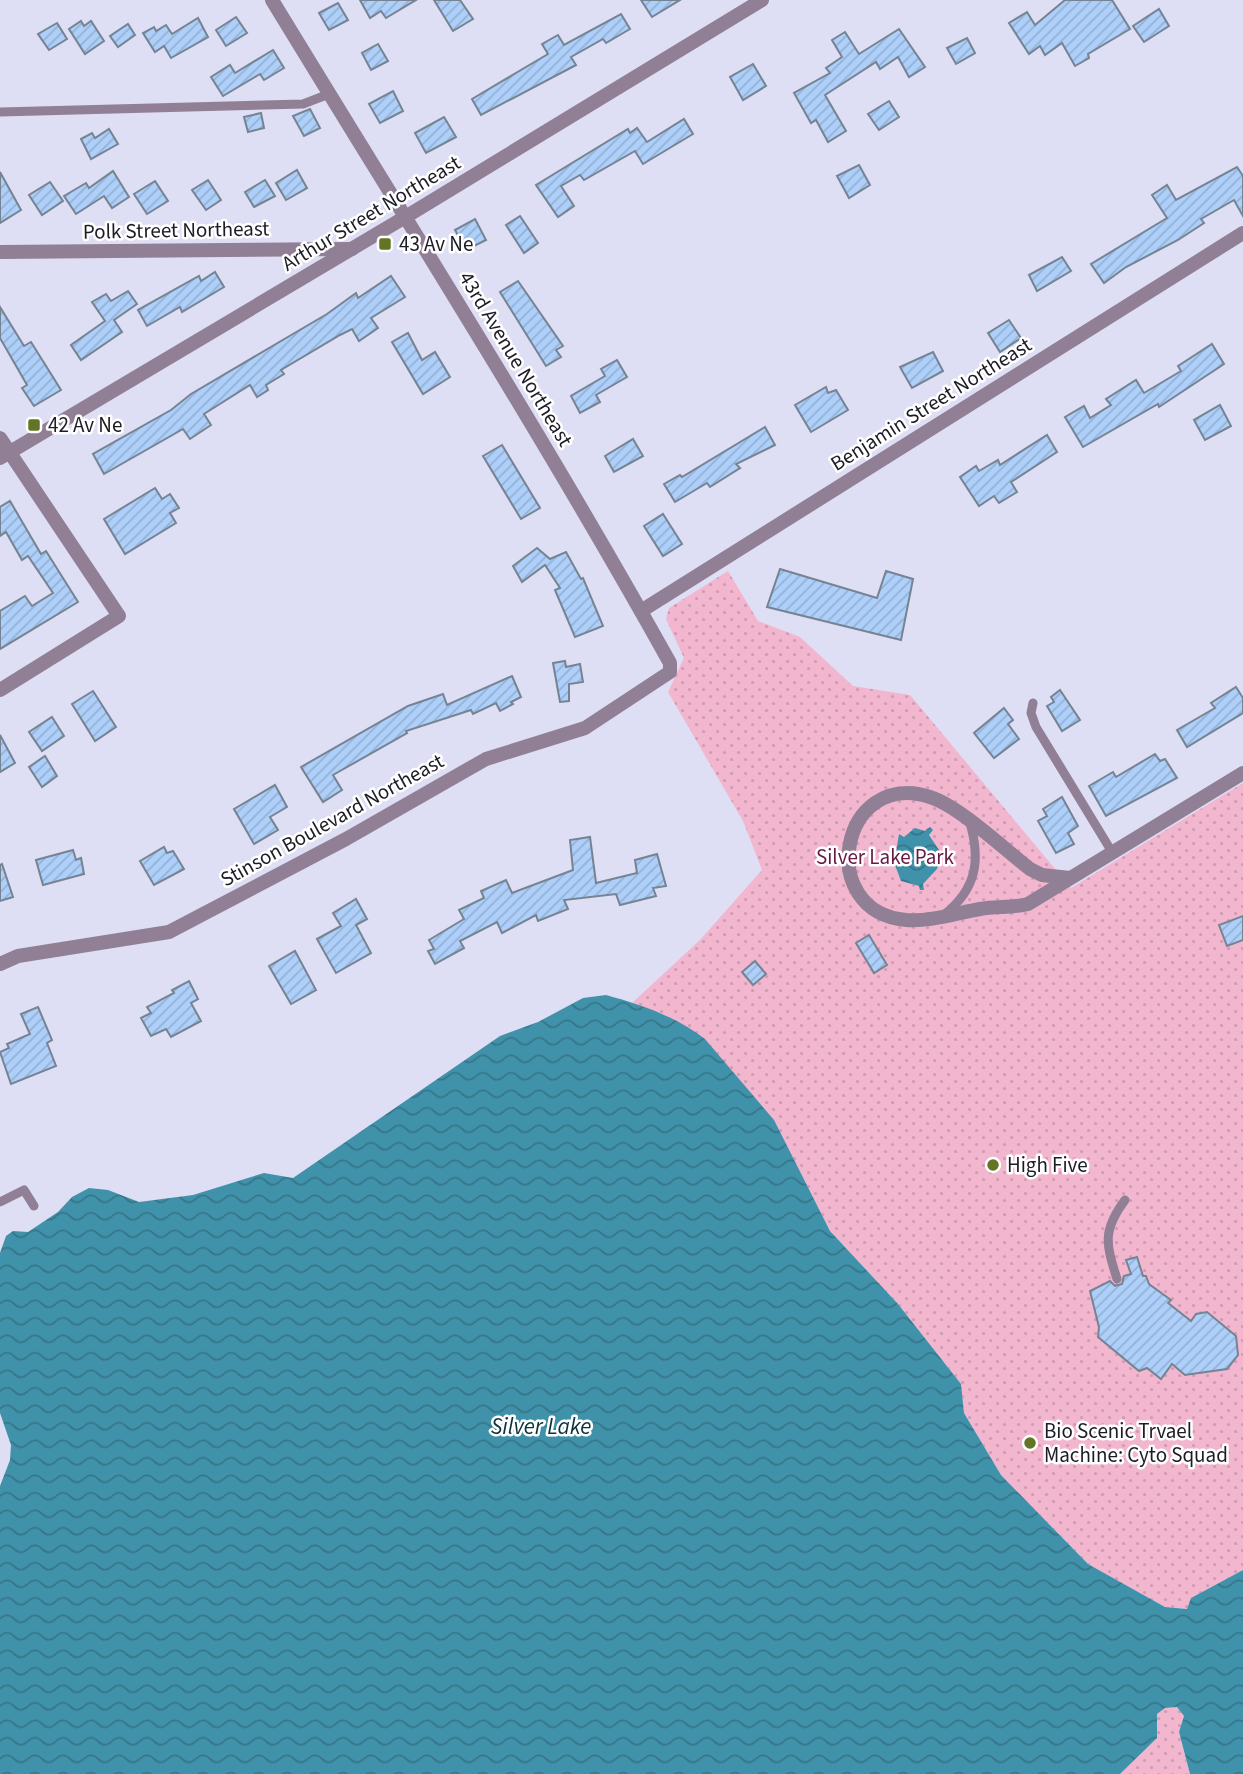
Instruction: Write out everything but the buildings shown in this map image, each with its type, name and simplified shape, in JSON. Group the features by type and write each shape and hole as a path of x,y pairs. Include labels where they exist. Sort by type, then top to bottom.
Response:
{"street":[{"name":"43rd Avenue Northeast","path":"272,0 407,216 641,611 670,663 670,673"},
{"name":"Arthur Street Northeast","path":"4,455 407,216 762,0"},
{"name":"Benjamin Street Northeast","path":"641,611 1243,233"},
{"name":"Polk Street Northeast","path":"0,252 352,249"},
{"path":"0,438 4,455 119,616 0,690"},
{"name":"Stinson Boulevard Northeast","path":"0,964 18,956 169,932 346,839 486,759 585,728 670,673"},
{"path":"1070,878 1042,875 1030,869 931,797 898,794 869,808 858,819 850,834 849,874 863,899 890,916 907,920 1028,904 1243,773"}],"lane":[{"path":"0,112 303,104 329,94"},
{"path":"1033,703 1031,713 1036,727 1112,852"},
{"path":"943,915 969,890 976,854 970,823"},
{"path":"0,1202 24,1189 34,1206"},
{"path":"1117,1279 1106,1237 1109,1226 1125,1200"}],"green space":[{"name":"Silver Lake Park","path":"728,571 758,621 800,637 853,686 910,695 1071,888 1243,783 1243,1570 1191,1598 1188,1609 1165,1607 1088,1564 1001,1475 964,1413 961,1384 898,1304 830,1231 773,1120 705,1039 663,1014 632,1003 700,940 762,870 743,821 668,692 684,658 666,619 669,608"},
{"path":"1177,1707 1184,1716 1179,1733 1190,1774 1120,1774 1157,1738 1157,1714 1165,1708"}],"water":[{"path":"930,827 933,830 929,835 941,853 937,869 923,884 924,890 920,890 919,886 901,881 895,865 888,862 895,858 899,834 904,837 915,828 925,831"},
{"name":"Silver Lake","path":"606,995 658,1012 705,1039 774,1120 830,1231 898,1304 961,1384 964,1413 1001,1475 1088,1564 1165,1607 1187,1609 1191,1598 1243,1570 1243,1774 1190,1774 1179,1732 1184,1716 1177,1707 1165,1708 1157,1714 1157,1738 1120,1774 0,1774 0,1486 10,1460 11,1445 0,1413 0,1253 6,1236 13,1231 28,1232 58,1212 72,1197 89,1188 108,1190 139,1202 193,1195 264,1173 293,1178 500,1036 538,1022 583,998"}],"place":[{"name":"43 Av Ne","path":"385,244"},
{"name":"42 Av Ne","path":"34,425"},
{"name":"High Five","path":"993,1165"},
{"name":"Bio Scenic Trvael Machine: Cyto Squad","path":"1030,1443"}]}
